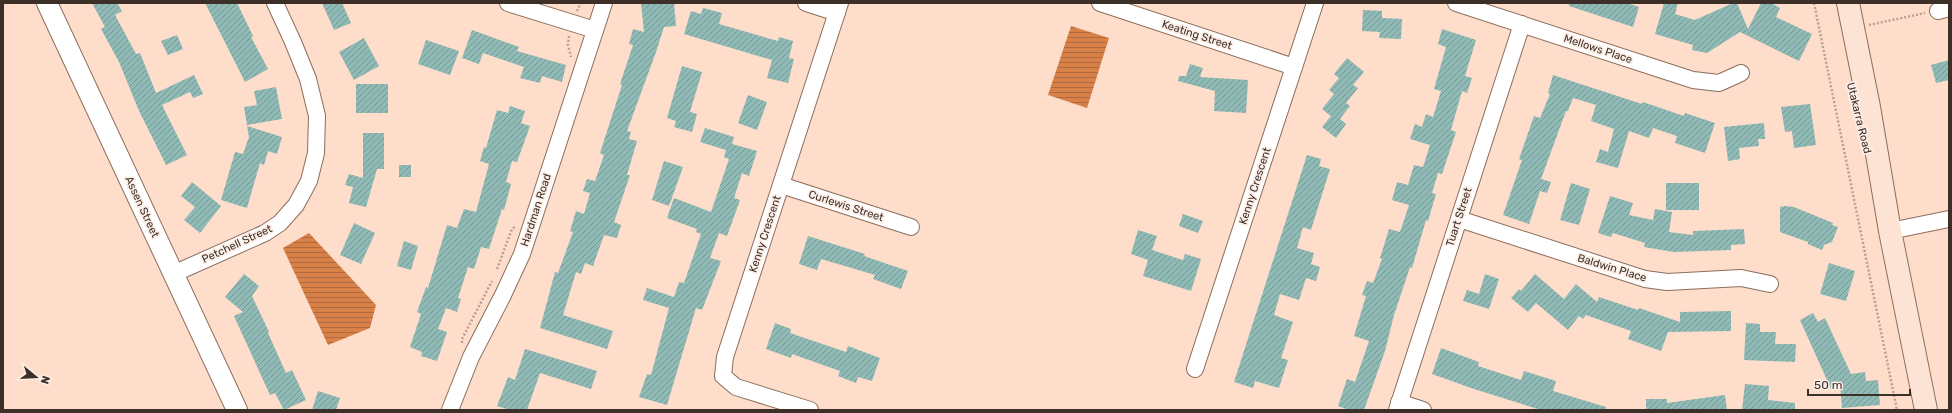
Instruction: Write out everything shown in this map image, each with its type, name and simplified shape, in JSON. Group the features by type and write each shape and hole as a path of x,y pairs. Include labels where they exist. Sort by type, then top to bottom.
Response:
{"main road":[{"name":"Utakarra Road","path":"1832,3 1856,109 1890,231"},
{"name":"Utakarra Road","path":"1848,3 1869,107 1890,231 1926,410"}],"street":[{"name":"Assen Street","path":"47,3 237,410"},
{"name":"Petchell Street","path":"173,274 265,233 280,223 296,205 309,181 316,153 317,116 308,79 275,3"},
{"path":"508,3 595,30"},
{"name":"Hardman Road","path":"450,410 471,357 522,254 604,3"},
{"path":"806,3 838,8"},
{"name":"Keating Street","path":"1100,3 1294,66"},
{"name":"Kenny Crescent","path":"1195,369 1314,3"},
{"name":"Mellows Place","path":"1456,3 1693,80 1719,83 1741,73"},
{"name":"Kenny Crescent","path":"810,410 736,386 723,376 725,357 838,8"},
{"name":"Tuart Street","path":"1398,406 1522,24"},
{"name":"Curlewis Street","path":"781,186 911,227"},
{"name":"Baldwin Place","path":"1459,219 1645,279 1667,282 1741,278 1770,284"},
{"path":"1890,231 1949,219"},
{"path":"1398,406 1423,410"}],"path":[{"path":"577,12 580,3"},
{"path":"1814,3 1897,410"},
{"path":"1862,26 1937,11"},
{"path":"570,33 568,45 572,62"},
{"path":"496,271 512,229 518,224"},
{"path":"461,350 462,339 493,278"}],"shaded area":[{"path":"1071,26 1109,38 1087,108 1048,95"},
{"path":"309,233 376,305 370,328 328,345 283,248"}],"building":[{"path":"92,3 117,3 122,11 115,15 136,54 140,53 156,93 194,75 203,94 193,98 190,92 162,105 187,155 166,165 139,111 119,62 101,29 105,27"},
{"path":"205,3 237,3 253,36 251,37 268,69 245,82"},
{"path":"322,3 342,3 351,23 334,30"},
{"path":"641,3 674,3 676,26 664,27 627,131 631,132 629,139 637,141 627,175 630,175 614,222 621,225 617,238 604,235 593,266 585,263 581,274 576,272 563,315 613,331 607,349 540,328 555,272 558,273 573,232 570,231 576,211 584,214 590,193 583,191 587,179 595,181 604,155 600,153 633,45 629,44 633,29 644,32"},
{"path":"1569,3 1627,3 1639,7 1633,27 1569,6"},
{"path":"1664,3 1678,3 1675,14 1695,20 1733,3 1737,3 1748,29 1761,3 1771,3 1780,8 1776,17 1812,34 1799,61 1740,32 1707,53 1692,50 1693,45 1655,34"},
{"path":"703,8 722,13 719,24 778,41 779,37 793,41 789,58 794,59 788,83 767,78 772,60 684,34 691,11 701,14"},
{"path":"1363,10 1382,11 1382,18 1402,19 1401,39 1379,38 1380,32 1362,31"},
{"path":"1442,29 1476,40 1465,76 1472,78 1467,93 1462,91 1451,130 1456,132 1442,174 1438,173 1432,193 1436,194 1428,221 1426,220 1412,268 1410,267 1394,315 1385,351 1364,410 1349,410 1338,406 1347,379 1355,382 1369,341 1354,336 1366,296 1362,295 1367,281 1373,283 1382,259 1380,258 1389,229 1400,232 1409,205 1392,200 1397,182 1408,185 1414,165 1423,167 1430,145 1410,139 1415,124 1422,127 1426,114 1433,117 1441,91 1434,89 1446,47 1438,44"},
{"path":"472,30 519,47 517,51 566,65 562,82 542,76 540,83 520,78 524,67 483,53 479,64 462,58"},
{"path":"177,35 183,49 168,55 161,41"},
{"path":"364,38 379,66 354,80 339,52"},
{"path":"426,40 459,51 450,75 418,64"},
{"path":"1347,58 1364,72 1353,85 1358,88 1346,103 1350,106 1340,119 1346,124 1336,138 1322,127 1331,116 1322,109 1334,94 1329,90 1339,78 1334,74"},
{"path":"1949,60 1949,80 1936,83 1931,65"},
{"path":"1190,64 1203,68 1200,77 1248,80 1246,113 1214,111 1215,91 1178,81 1179,76 1186,76"},
{"path":"682,66 702,72 690,112 697,114 692,132 674,127 676,121 667,118"},
{"path":"1553,75 1642,104 1643,102 1684,116 1685,113 1715,123 1705,153 1675,143 1677,136 1653,128 1649,138 1629,131 1618,168 1596,162 1600,149 1608,152 1614,129 1591,121 1596,105 1573,98 1568,111 1566,111 1541,179 1551,182 1547,193 1540,191 1529,224 1503,215 1522,160 1519,159 1534,116 1540,118 1550,94 1548,93"},
{"path":"356,84 388,84 388,113 356,113"},
{"path":"276,87 282,119 247,125 244,107 257,105 254,91"},
{"path":"748,95 767,102 757,130 738,123"},
{"path":"1810,104 1816,145 1794,148 1792,131 1785,132 1781,107"},
{"path":"510,106 525,111 521,123 530,126 517,162 512,161 506,182 511,184 504,210 502,209 489,249 481,247 474,269 468,267 458,298 461,299 457,312 446,308 438,329 447,332 437,361 421,356 422,352 410,347 421,314 417,312 426,287 428,288 447,225 457,228 464,209 476,212 489,164 480,161 484,147 486,148 497,110 508,113"},
{"path":"1764,123 1765,139 1758,139 1759,146 1739,148 1740,159 1728,161 1724,127"},
{"path":"247,126 282,137 277,154 268,151 264,165 260,163 247,208 221,200 235,152 243,154 249,137"},
{"path":"705,128 734,137 732,144 757,151 749,176 742,173 734,198 740,200 727,236 719,233 710,258 721,261 702,310 696,308 667,405 639,397 647,374 651,375 669,308 643,300 647,288 674,297 679,282 684,283 701,234 696,232 697,229 667,218 674,198 711,212 729,159 724,157 726,150 700,142"},
{"path":"363,133 384,133 384,169 377,169 366,207 349,203 353,187 345,185 349,174 363,178"},
{"path":"1307,155 1321,159 1319,166 1330,169 1311,230 1303,227 1297,248 1314,253 1311,264 1320,267 1316,281 1306,278 1299,300 1280,294 1274,315 1293,322 1281,358 1288,360 1279,388 1255,381 1253,388 1234,382"},
{"path":"664,161 683,167 669,206 652,200"},
{"path":"399,165 411,165 411,177 399,177"},
{"path":"192,182 221,206 200,233 184,220 195,207 181,196"},
{"path":"1571,183 1590,189 1579,225 1560,220"},
{"path":"1666,183 1699,183 1699,210 1666,210"},
{"path":"1610,196 1633,203 1629,215 1653,220 1655,209 1672,212 1669,232 1693,235 1693,231 1744,229 1745,244 1731,245 1731,250 1674,252 1644,247 1645,243 1613,233 1611,237 1598,233"},
{"path":"1780,207 1794,207 1833,223 1832,225 1838,227 1832,242 1824,245 1822,250 1808,244 1808,242 1780,232"},
{"path":"1183,214 1203,221 1198,233 1179,226"},
{"path":"354,223 375,233 361,264 340,255"},
{"path":"1138,230 1157,236 1152,250 1183,260 1185,254 1201,259 1191,291 1143,276 1148,260 1131,254"},
{"path":"808,236 865,254 864,256 908,271 901,289 873,279 875,275 821,259 817,270 799,264"},
{"path":"404,241 418,246 411,270 397,266"},
{"path":"1829,263 1855,271 1846,301 1820,294"},
{"path":"244,274 259,286 252,296 286,373 292,370 306,400 284,410 275,393 270,395 234,316 243,312 225,297"},
{"path":"1485,274 1499,279 1489,309 1463,301 1467,290 1479,294"},
{"path":"1535,274 1564,299 1576,284 1597,302 1599,297 1638,310 1639,308 1680,322 1680,312 1731,311 1731,331 1668,332 1661,351 1628,339 1631,331 1586,315 1583,319 1579,316 1568,330 1536,303 1528,312 1511,298 1519,289 1521,291"},
{"path":"1813,313 1818,322 1825,318 1851,374 1865,372 1866,381 1878,380 1880,405 1842,408 1840,385 1831,389 1800,320"},
{"path":"775,323 791,329 790,333 846,352 848,346 880,358 872,381 858,377 856,383 838,376 840,371 792,354 791,358 766,349"},
{"path":"1746,323 1760,324 1760,332 1776,332 1775,344 1796,344 1795,362 1744,360"},
{"path":"1441,348 1479,362 1478,366 1521,380 1524,371 1556,381 1553,391 1606,407 1606,410 1541,410 1432,374"},
{"path":"525,349 597,371 591,389 540,373 527,410 510,410 497,406 508,377 515,380"},
{"path":"1745,384 1769,386 1768,400 1795,403 1795,410 1742,410"},
{"path":"318,391 340,398 336,410 312,410"},
{"path":"1725,395 1727,410 1646,410 1646,399 1667,399 1667,403"}]}
